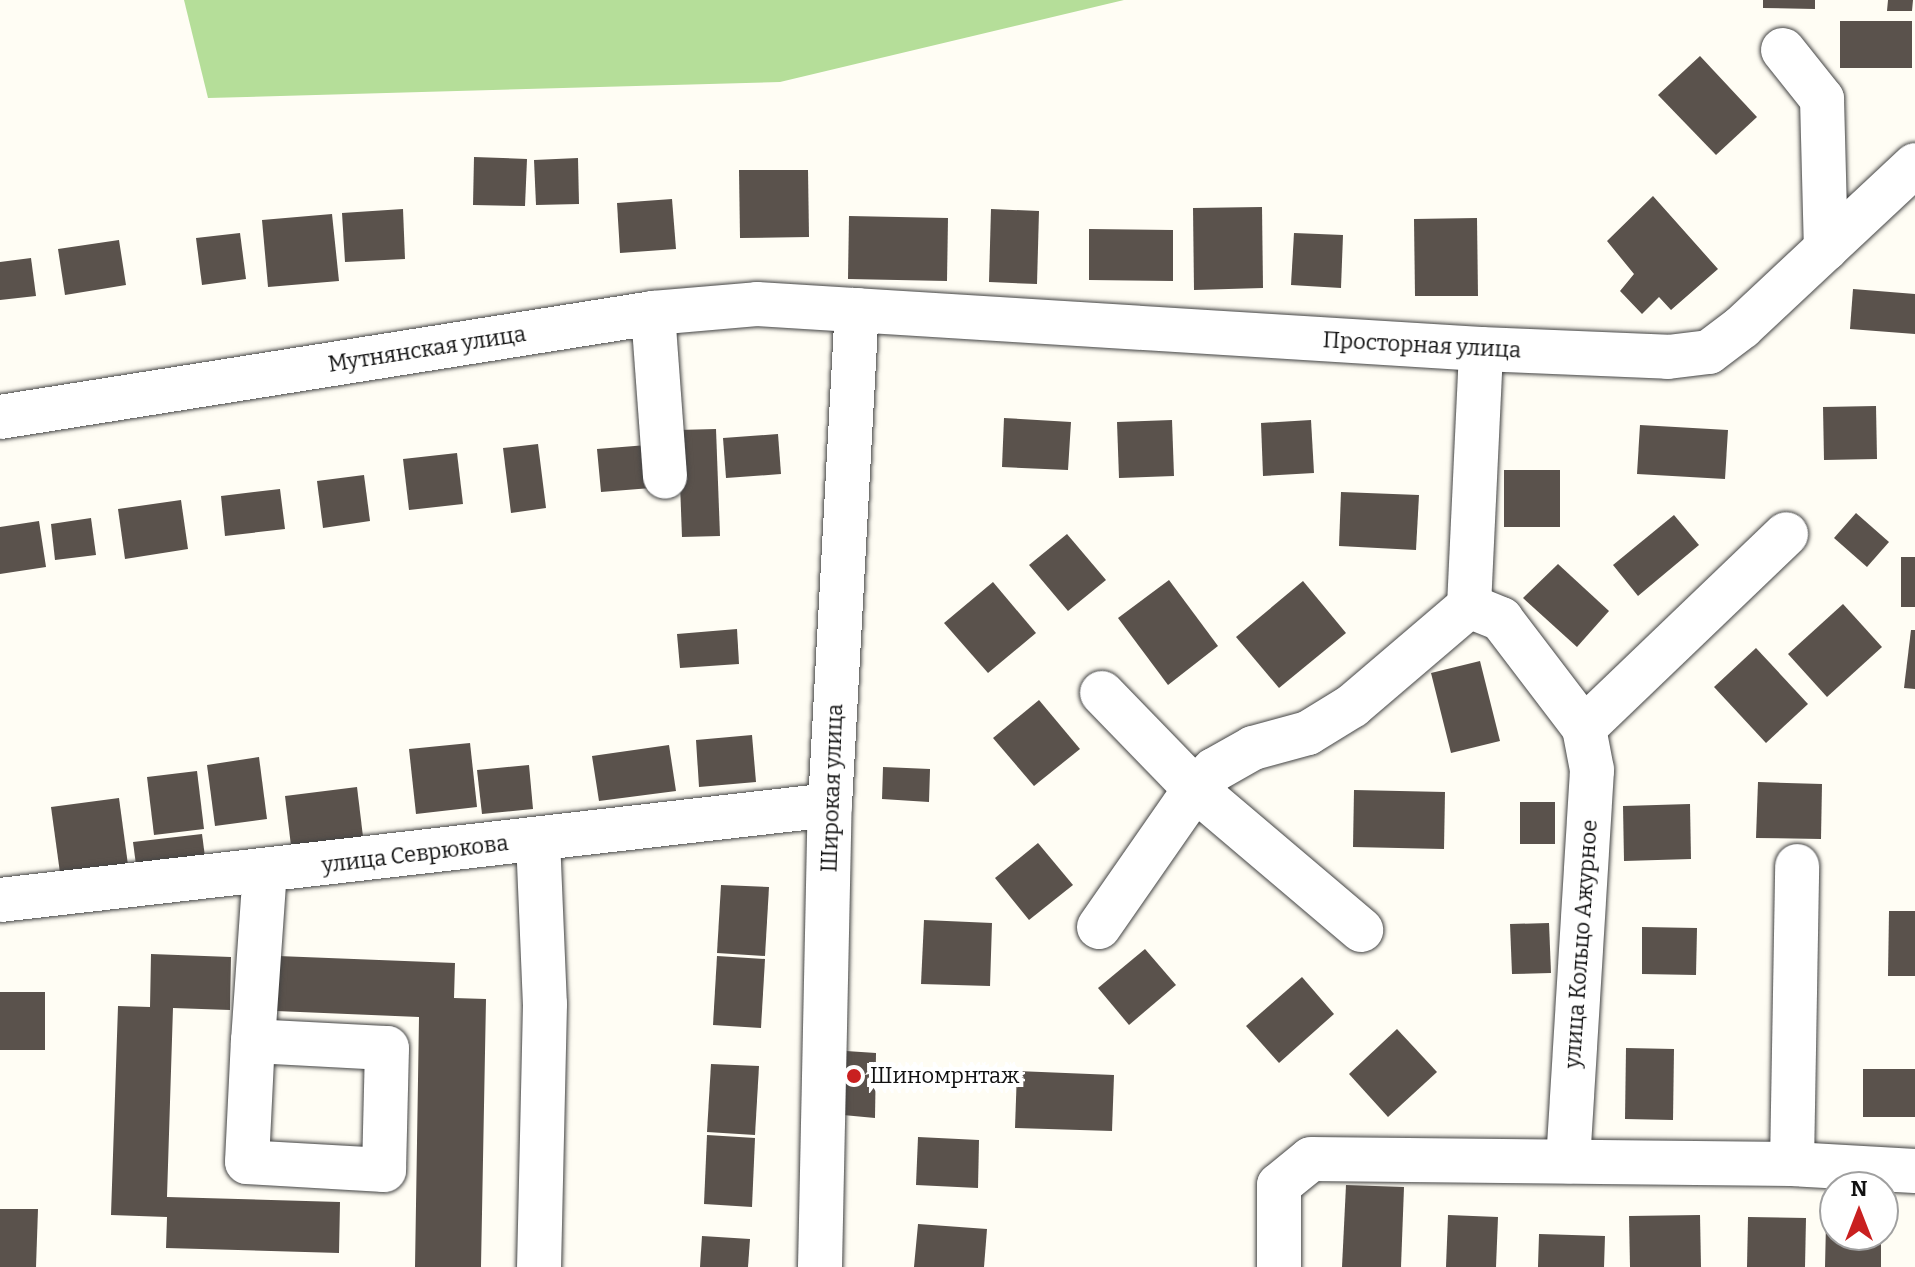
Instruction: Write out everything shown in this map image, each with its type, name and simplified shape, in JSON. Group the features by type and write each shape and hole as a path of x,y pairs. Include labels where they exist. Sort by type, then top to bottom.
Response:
{"street":[{"path":"1783,50 1822,99 1826,249"},
{"name":"Просторная улица","path":"857,310 1481,349 1668,357 1709,352 1915,165"},
{"name":"Мутнянская улица","path":"0,417 653,313 757,304 857,310"},
{"name":"Широкая улица","path":"820,1267 830,805 857,310"},
{"path":"653,313 665,477"},
{"path":"1099,927 1195,789 1214,770 1253,748 1308,733 1352,706 1469,606 1481,349"},
{"path":"1584,728 1786,534"},
{"name":"улица Кольцо Ажурное","path":"1469,606 1501,619 1584,728 1592,770 1568,1161"},
{"path":"1102,693 1195,789 1361,930"},
{"name":"улица Севрюкова","path":"0,900 830,805"},
{"path":"538,839 545,1004 539,1267"},
{"path":"1792,1164 1797,866"},
{"path":"253,1041 265,871"},
{"path":"1279,1267 1279,1185 1311,1159 1792,1164 1915,1171"}],"green space":[{"path":"184,0 1124,0 780,82 208,98"}],"building":[{"path":"1763,0 1815,0 1815,9 1763,8"},
{"path":"1888,0 1913,0 1912,11 1887,11"},
{"path":"1840,21 1912,21 1912,68 1840,68"},
{"path":"1700,56 1757,117 1716,155 1658,95"},
{"path":"474,157 527,159 525,206 473,205"},
{"path":"578,158 579,204 536,205 534,160"},
{"path":"739,170 808,170 809,237 740,238"},
{"path":"1653,196 1718,269 1671,310 1659,297 1642,314 1620,291 1634,274 1607,241"},
{"path":"672,199 676,249 620,253 617,203"},
{"path":"1262,207 1263,288 1194,290 1193,208"},
{"path":"403,209 405,259 345,262 342,213"},
{"path":"991,209 1039,211 1037,284 989,282"},
{"path":"332,214 339,281 268,287 262,220"},
{"path":"849,216 948,218 947,281 848,279"},
{"path":"1477,218 1478,296 1415,296 1414,219"},
{"path":"1089,229 1173,230 1173,281 1089,280"},
{"path":"240,233 246,279 202,285 196,238"},
{"path":"1294,233 1343,235 1341,288 1291,285"},
{"path":"119,240 126,285 65,295 58,249"},
{"path":"31,258 36,296 0,300 0,262"},
{"path":"1853,289 1915,294 1915,334 1850,329"},
{"path":"1876,406 1877,459 1824,460 1823,407"},
{"path":"1004,418 1071,422 1068,470 1002,467"},
{"path":"1172,420 1174,476 1119,478 1117,422"},
{"path":"1311,420 1314,473 1263,476 1261,423"},
{"path":"1640,425 1728,430 1725,479 1637,474"},
{"path":"716,429 720,536 682,537 678,430"},
{"path":"778,434 781,474 726,478 723,438"},
{"path":"538,444 546,508 511,513 503,448"},
{"path":"647,445 651,488 601,492 597,449"},
{"path":"457,453 463,504 409,510 403,459"},
{"path":"1504,470 1560,470 1560,527 1504,527"},
{"path":"364,475 370,521 323,528 317,481"},
{"path":"280,489 285,529 225,536 221,496"},
{"path":"1341,492 1419,495 1416,550 1339,546"},
{"path":"181,500 188,549 125,559 118,509"},
{"path":"1856,513 1889,542 1867,567 1834,538"},
{"path":"1674,515 1699,545 1638,596 1613,565"},
{"path":"91,518 96,555 55,560 51,524"},
{"path":"39,521 46,567 0,574 0,527"},
{"path":"1067,534 1106,580 1068,611 1029,565"},
{"path":"1901,557 1915,557 1915,607 1901,607"},
{"path":"1558,564 1609,611 1577,647 1523,598"},
{"path":"1169,580 1218,646 1168,685 1118,618"},
{"path":"1303,581 1346,633 1279,688 1236,637"},
{"path":"993,582 1036,633 988,673 944,623"},
{"path":"1843,604 1882,647 1827,697 1788,654"},
{"path":"737,629 739,664 680,668 677,634"},
{"path":"1911,630 1915,630 1915,689 1904,688"},
{"path":"1756,648 1808,704 1766,743 1714,687"},
{"path":"1480,661 1500,741 1451,753 1431,673"},
{"path":"1039,700 1080,749 1034,786 993,738"},
{"path":"752,735 756,782 699,787 696,740"},
{"path":"470,743 477,807 416,814 409,749"},
{"path":"669,745 676,791 599,801 592,756"},
{"path":"259,757 267,819 215,826 207,765"},
{"path":"529,765 533,809 482,814 477,770"},
{"path":"883,767 930,769 929,802 882,799"},
{"path":"197,771 204,829 154,835 147,777"},
{"path":"1758,782 1822,784 1821,839 1756,838"},
{"path":"357,787 364,845 292,854 285,796"},
{"path":"1354,790 1445,792 1444,849 1353,847"},
{"path":"119,798 128,865 60,873 51,807"},
{"path":"1520,802 1555,802 1555,844 1520,844"},
{"path":"1690,804 1691,859 1624,861 1623,806"},
{"path":"202,834 207,872 138,880 133,842"},
{"path":"1038,843 1073,885 1029,920 995,878"},
{"path":"721,885 769,887 765,956 717,953"},
{"path":"1889,911 1915,911 1915,976 1888,976"},
{"path":"924,920 992,923 990,986 921,984"},
{"path":"1549,923 1551,973 1512,974 1510,924"},
{"path":"1642,927 1697,928 1696,975 1642,974"},
{"path":"1145,949 1176,985 1129,1025 1098,988"},
{"path":"151,954 231,957 230,1010 173,1008 167,1197 340,1202 339,1253 166,1248 167,1217 111,1215 118,1006 150,1007"},
{"path":"278,956 455,963 454,998 486,999 481,1267 415,1267 419,1017 276,1011"},
{"path":"717,956 765,959 761,1028 713,1025"},
{"path":"1302,977 1334,1014 1279,1063 1246,1026"},
{"path":"0,992 45,992 45,1050 0,1050"},
{"path":"1397,1029 1437,1072 1388,1117 1349,1074"},
{"path":"1626,1048 1674,1049 1673,1120 1625,1119"},
{"path":"846,1051 876,1053 875,1118 843,1115"},
{"path":"711,1064 759,1066 755,1135 707,1132"},
{"path":"1863,1069 1915,1069 1915,1117 1863,1117"},
{"path":"1017,1071 1114,1075 1112,1131 1015,1128"},
{"path":"707,1135 755,1138 752,1207 704,1204"},
{"path":"918,1137 979,1140 978,1188 916,1185"},
{"path":"1346,1185 1404,1187 1401,1267 1342,1267"},
{"path":"0,1209 38,1209 36,1267 0,1267"},
{"path":"1448,1215 1498,1217 1496,1267 1446,1267"},
{"path":"1700,1215 1701,1267 1630,1267 1629,1216"},
{"path":"1748,1217 1806,1218 1805,1267 1747,1267"},
{"path":"918,1224 987,1229 984,1267 914,1267"},
{"path":"1539,1234 1605,1236 1604,1267 1538,1267"},
{"path":"702,1236 750,1239 748,1267 700,1267"},
{"path":"1825,1251 1881,1251 1881,1267 1825,1267"}],"place":[{"name":"Шиномрнтаж","path":"854,1076"}]}
